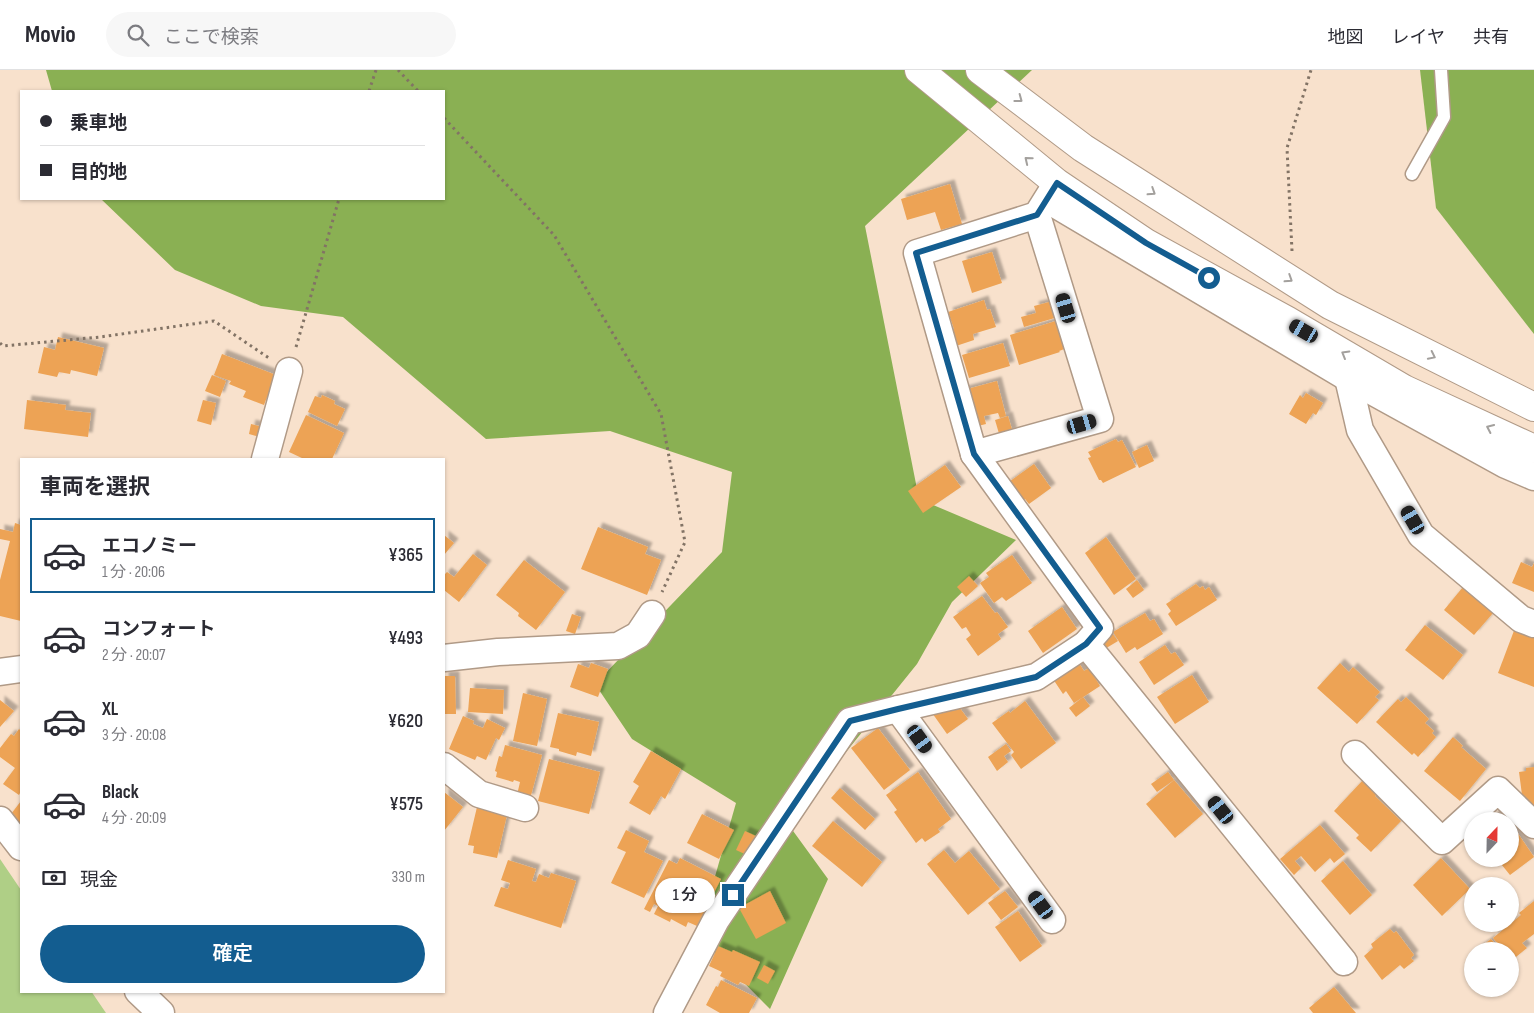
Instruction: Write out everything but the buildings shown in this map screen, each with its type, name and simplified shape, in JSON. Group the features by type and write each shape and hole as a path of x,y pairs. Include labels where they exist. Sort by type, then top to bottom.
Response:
{"street":[{"path":"919,70 1047,199 1348,378 1506,465 1534,477"},
{"path":"980,70 1083,148 1330,305 1534,407"},
{"path":"974,454 1100,419 1047,199"},
{"path":"667,1013 716,920 850,721 1036,677 1086,644 1100,628 974,454 916,253 1047,199 1146,243 1288,321 1404,388 1534,449"},
{"path":"265,458 289,371"},
{"path":"1348,378 1360,430 1421,535 1521,619 1534,624"},
{"path":"445,658 498,652 618,646 638,635 652,614"},
{"path":"1086,644 1344,962"},
{"path":"0,672 20,669"},
{"path":"898,709 1052,920"},
{"path":"1355,754 1442,841 1498,790 1534,826"},
{"path":"445,767 479,794 525,808"},
{"path":"0,820 20,846"},
{"path":"140,993 161,1013"}],"lane":[{"path":"1412,174 1444,117 1441,70"}],"path":[{"path":"369,90 376,70"},
{"path":"398,70 417,90"},
{"path":"1293,282 1288,148 1311,70"},
{"path":"445,119 554,235 661,414 685,542 652,614"},
{"path":"0,343 2,346 100,337 214,321 289,371 338,200"}],"green space":[{"path":"46,70 1032,70 865,226 919,499 1016,540 952,602 917,664 788,824 828,879 770,1009 698,936 736,803 632,739 595,684 722,552 732,472 610,431 486,439 343,317 261,306 175,270 102,200 445,200 445,90 52,90"},
{"path":"1420,70 1534,70 1534,334 1436,208"},
{"path":"0,859 20,889 20,993 92,993 106,1013 0,1013"}],"route":[{"path":"733,895 850,721 1036,677 1086,644 1100,628 974,454 916,253 1037,215 1057,183 1146,243 1209,278"}]}
